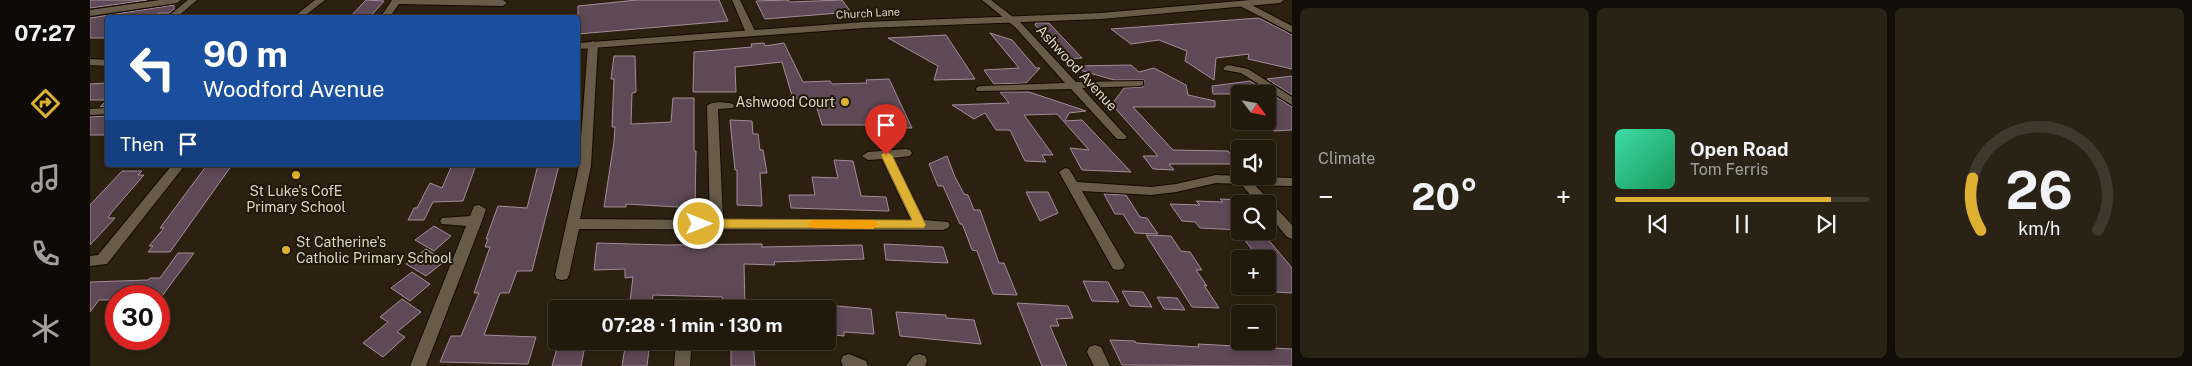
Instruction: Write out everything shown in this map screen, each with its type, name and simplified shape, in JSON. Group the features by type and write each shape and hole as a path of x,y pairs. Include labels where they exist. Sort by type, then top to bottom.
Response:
{"street":[{"path":"90,13 177,0"},
{"path":"174,15 193,0"},
{"path":"300,15 321,0"},
{"path":"736,0 751,32"},
{"name":"Ashwood Avenue","path":"986,0 1011,20 1121,137"},
{"name":"Church Lane","path":"580,46 864,25 1101,16 1280,0"},
{"path":"386,15 396,1 503,3"},
{"path":"1243,4 1292,30"},
{"path":"562,275 585,166 592,44"},
{"path":"90,62 105,63"},
{"path":"1228,68 1245,68 1292,102"},
{"path":"981,89 1073,84 1139,83"},
{"path":"717,224 712,106 729,106"},
{"path":"90,112 105,111"},
{"path":"868,156 906,153"},
{"path":"886,155 920,225"},
{"path":"90,261 102,260 177,167"},
{"path":"1065,172 1118,264"},
{"path":"1072,186 1151,191 1176,188 1216,179 1231,180"},
{"path":"1276,181 1292,182"},
{"path":"1248,185 1257,195"},
{"path":"418,366 477,215 447,221"},
{"path":"1276,216 1292,234"},
{"path":"574,224 943,225"},
{"path":"682,366 683,350"}],"building":[{"path":"90,0 147,0 90,8"},
{"path":"366,0 384,1 372,15 352,15"},
{"path":"637,0 719,0 728,21 580,34 578,6"},
{"path":"788,0 790,2 842,0 851,12 765,19 756,1"},
{"path":"174,5 174,9 169,13 159,13 156,15 109,15"},
{"path":"105,16 105,38 90,38 90,18"},
{"path":"1259,18 1292,35 1292,69 1248,59 1249,54 1216,58 1214,80 1185,61 1187,51 1159,40 1131,44 1111,29"},
{"path":"1036,23 1049,23 1082,58 1065,59 1035,25"},
{"path":"990,33 1012,40 1036,68 1040,68 1026,83 994,84 984,70 1019,68"},
{"path":"946,35 975,79 934,80 938,66 888,38"},
{"path":"764,43 765,46 784,43 803,82 830,81 832,84 867,83 866,80 889,79 912,128 895,128 894,125 822,125 814,98 793,99 782,62 735,67 736,92 693,92 694,52 752,47 751,44"},
{"path":"614,56 635,56 636,92 632,93 631,124 671,122 673,98 694,98 694,151 696,151 695,208 626,204 626,207 604,207 615,127 612,127 614,79 611,79"},
{"path":"1131,65 1139,72 1154,68 1186,85 1188,95 1215,101 1215,107 1133,107 1173,150 1228,151 1231,155 1231,164 1169,164 1174,170 1153,169 1143,156 1158,156 1114,107 1110,107 1124,88 1143,87 1144,80 1114,80 1076,69 1076,66"},
{"path":"1292,76 1292,95 1267,79"},
{"path":"1250,81 1256,85 1231,85 1231,94 1213,94 1212,86"},
{"path":"105,83 105,100 90,100 90,84"},
{"path":"1000,92 1029,92 1086,111 1069,113 1065,121 1082,120 1131,172 1082,170 1070,148 1089,150 1057,114 1024,115 1053,155 1042,155 1046,162 1025,161 1010,130 996,130 985,113 974,119 952,105 1009,103"},
{"path":"1276,97 1292,107 1292,130 1274,131 1273,130 1276,130"},
{"path":"105,116 105,135 90,135 90,117"},
{"path":"730,120 752,121 753,134 758,134 760,150 763,150 767,173 760,173 762,206 737,205 737,170 735,170"},
{"path":"947,156 964,194 968,195 974,210 980,210 999,263 1004,263 1017,295 993,294 977,251 972,250 962,224 960,224 943,186 938,186 929,164"},
{"path":"834,160 853,161 861,196 886,197 889,211 791,208 789,195 815,195 812,177 838,178"},
{"path":"206,167 231,167 170,252 148,252 153,246 149,246 164,228 160,228"},
{"path":"451,167 475,167 463,201 433,202 424,220 408,220 414,208 417,208 430,183 442,188"},
{"path":"537,167 558,167 532,271 517,271 509,293 500,293 484,335 536,337 528,364 440,362 451,336 461,336 479,293 474,293 490,247 485,247 488,239 486,239 498,206 527,208"},
{"path":"122,171 142,171 138,175 144,175 108,218 115,218 90,245 90,205"},
{"path":"1026,192 1048,192 1058,213 1040,221"},
{"path":"1104,194 1126,195 1140,217 1147,218 1158,234 1135,233 1123,214 1115,214"},
{"path":"1220,199 1231,200 1231,230 1200,228 1195,222 1182,221 1170,204 1200,205 1196,201 1223,202"},
{"path":"434,226 451,236 434,251 415,240"},
{"path":"1146,235 1171,236 1181,251 1190,252 1202,270 1196,270 1219,308 1192,307"},
{"path":"1245,240 1269,240 1292,268 1292,293 1276,292 1276,250 1252,250"},
{"path":"597,243 666,245 762,244 762,247 862,245 864,259 774,262 775,265 744,264 745,300 723,300 722,297 653,295 652,300 630,300 633,277 625,278 625,269 594,270"},
{"path":"884,244 943,247 948,263 886,260"},
{"path":"426,249 445,261 426,276 406,264"},
{"path":"178,253 194,253 170,285 105,285 105,300 99,300 90,312 90,282 160,278"},
{"path":"412,272 430,284 410,301 391,288"},
{"path":"1083,281 1108,282 1119,302 1092,301"},
{"path":"1122,291 1143,292 1152,307 1130,306"},
{"path":"1157,297 1177,298 1185,310 1164,309"},
{"path":"402,299 421,312 397,332 405,337 383,357 363,343 388,322 380,317"},
{"path":"1017,303 1068,306 1073,318 1056,319 1059,326 1050,326 1067,366 1042,366"},
{"path":"836,306 871,309 874,334 844,332 844,336 836,335"},
{"path":"896,312 946,315 946,318 974,320 981,344 900,336"},
{"path":"1110,340 1199,347 1198,344 1231,346 1231,350 1292,349 1292,366 1122,365"},
{"path":"556,350 584,350 581,366 552,366"},
{"path":"625,350 649,350 647,366 622,366"},
{"path":"731,350 754,350 755,366 731,366"}],"slow traffic":[{"path":"813,224 873,224"}],"place":[{"name":"Ashwood Court","path":"845,102"},
{"name":"St Luke's CofE Primary School","path":"296,175"},
{"name":"St Catherine's Catholic Primary School","path":"286,250"}],"route":[{"path":"699,224 920,225 886,155"}]}
